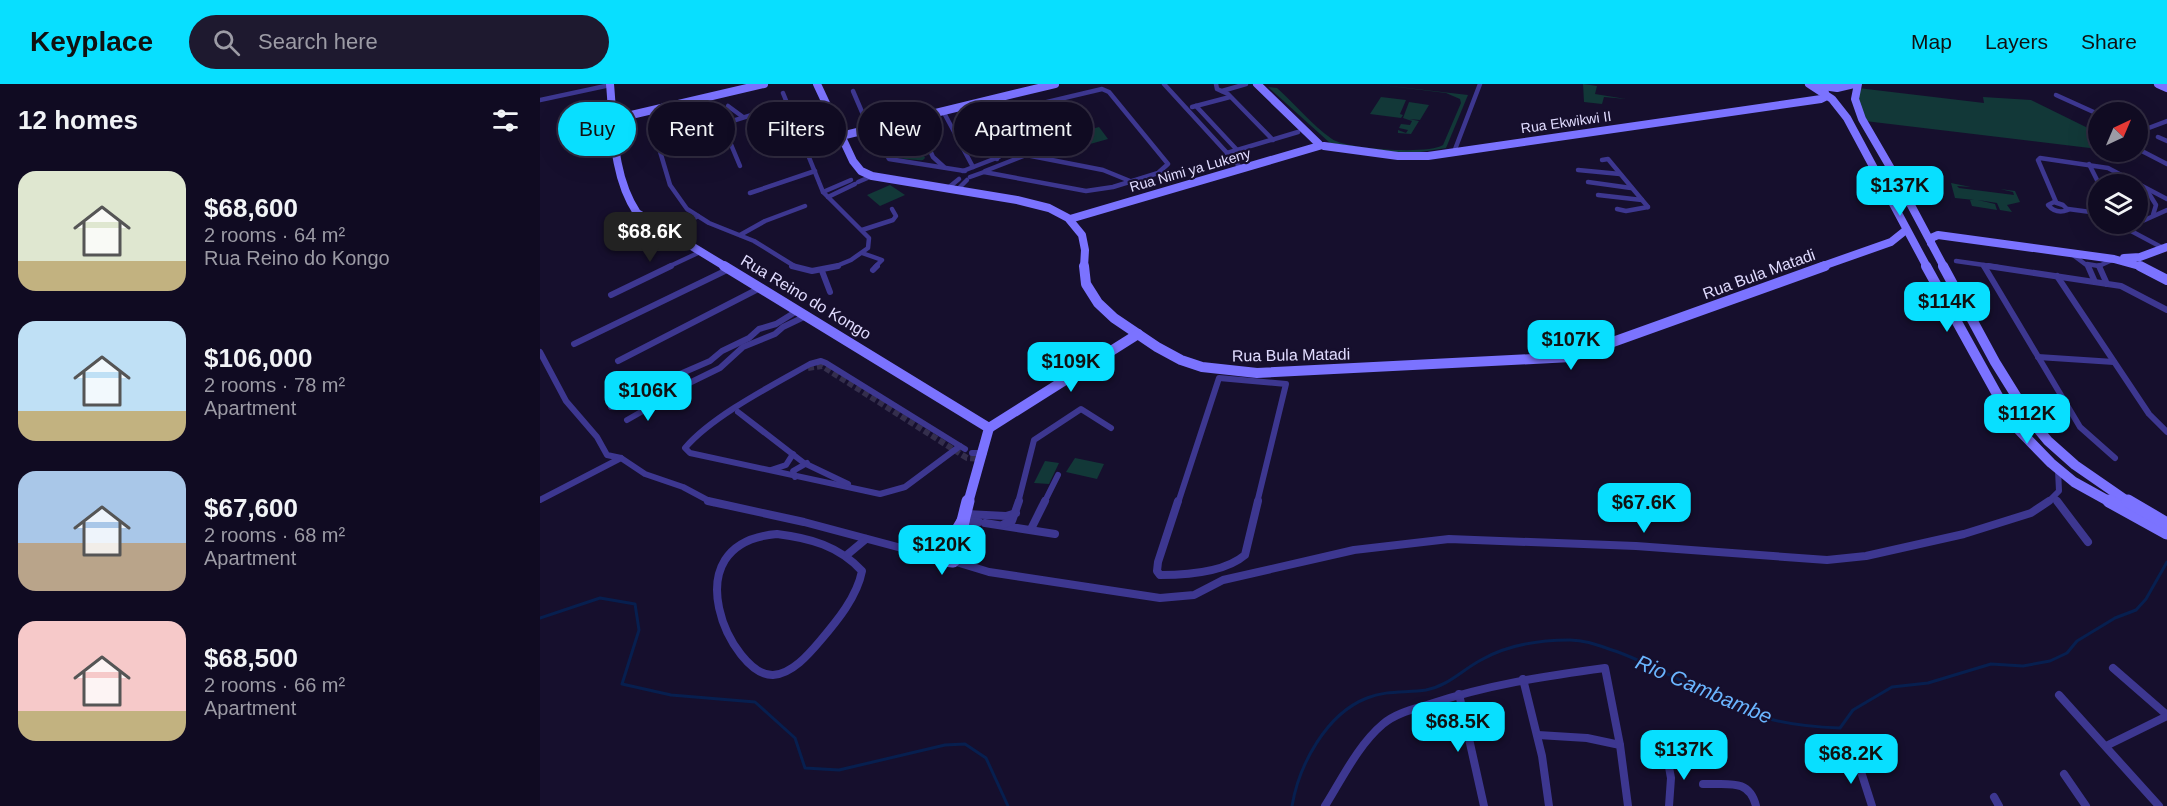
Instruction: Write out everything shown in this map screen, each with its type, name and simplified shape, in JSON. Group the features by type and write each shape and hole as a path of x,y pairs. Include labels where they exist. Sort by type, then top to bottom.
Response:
{"street":[{"path":"540,99 604,84"},
{"path":"540,99 610,84"},
{"name":"Rua Reino do Kongo","path":"610,84 612,102"},
{"path":"636,114 764,84"},
{"path":"817,84 825,102"},
{"path":"973,167 943,111 1055,84"},
{"path":"1164,84 1239,166"},
{"path":"1186,108 1196,106 1227,90 1246,84"},
{"path":"1257,84 1321,145"},
{"path":"1454,152 1480,84"},
{"path":"1811,84 1833,88 1856,84 1855,99 1862,119 1984,343 2047,440 2086,474 2167,533"},
{"path":"1811,84 1838,105 1847,118 2014,425 2058,470 2095,495 2167,524"},
{"path":"2158,84 2167,88"},
{"path":"1210,85 1227,90 1273,140"},
{"path":"1217,88 1227,90"},
{"path":"984,172 1051,183 1074,190 1101,190 1164,171 1168,164 1104,90 1092,90 1044,102"},
{"path":"853,91 858,103"},
{"path":"783,93 786,102"},
{"name":"Rua Ekwikwi II","path":"1321,145 1407,157 1823,99 1825,93"},
{"path":"2056,95 2088,109"},
{"name":"Rua Ekwikwi II","path":"1813,100 1831,101 1838,105"},
{"path":"1196,106 1237,150"},
{"path":"735,111 743,117"},
{"path":"735,119 747,116"},
{"path":"1847,118 1853,116 1862,119"},
{"path":"2148,129 2167,122"},
{"path":"1227,153 1298,132"},
{"path":"2158,137 2167,141"},
{"name":"Rua Nimi ya Lukeny","path":"1070,219 1321,145"},
{"path":"846,147 859,179"},
{"path":"2148,151 2167,159"},
{"path":"2148,153 2167,164"},
{"path":"735,154 740,166"},
{"name":"Rua Reino do Kongo","path":"619,156 623,182 630,204 642,217 989,428"},
{"path":"661,156 669,184 682,203 696,215 740,235 792,266 809,271 822,271 846,263 868,248 870,242 862,230 825,194 809,156"},
{"path":"887,156 889,159 944,167 965,176 984,172 1024,156"},
{"path":"917,164 928,161 931,156"},
{"path":"933,156 944,167"},
{"path":"953,189 973,167 1002,156"},
{"path":"1031,156 1134,181"},
{"path":"2088,212 2068,209 2067,212 2061,212 2049,207 2049,203 2056,202 2038,160 2045,157 2089,164 2108,168 2119,174"},
{"path":"1602,160 1608,159 1648,207 1626,212 1617,209"},
{"path":"2089,164 2094,174"},
{"path":"1578,170 1620,174"},
{"path":"750,193 815,171"},
{"path":"977,174 992,176 997,174"},
{"path":"1101,190 1112,183 1112,174"},
{"path":"825,194 859,179 953,189 1037,204 1070,219"},
{"path":"1588,182 1631,188"},
{"path":"2148,190 2167,199"},
{"path":"2148,193 2156,205 2153,215"},
{"path":"1598,195 1642,200"},
{"path":"1891,198 1901,204 1907,200"},
{"path":"740,235 777,216 805,206"},
{"path":"862,230 893,220 896,216 892,208"},
{"path":"2148,218 2167,210"},
{"path":"666,232 696,215"},
{"name":"Rua Bula Matadi","path":"1070,219 1084,239 1087,251 1084,276 1094,300 1107,313 1187,363 1252,377 1571,357 1891,242 1906,230"},
{"path":"1918,222 1933,230 2067,253 2087,259 2136,262 2162,249"},
{"path":"2136,234 2162,249"},
{"path":"1931,243 1931,238 1938,235 1973,238"},
{"name":"Rua Bula Matadi","path":"1891,242 1914,243"},
{"path":"611,295 700,252"},
{"path":"862,253 882,260 873,270"},
{"path":"2087,259 2136,262 2167,279"},
{"path":"2087,259 2099,266 2107,284"},
{"path":"2087,259 2095,282"},
{"path":"2099,266 2104,262 2114,260"},
{"path":"1956,261 2127,288 2167,310"},
{"path":"1983,265 2080,427 2115,458"},
{"path":"574,345 729,269"},
{"path":"822,271 830,292"},
{"path":"2057,276 2149,414 2167,432"},
{"path":"1937,287 1950,293 1955,288"},
{"path":"618,361 760,288"},
{"path":"611,407 623,402 636,401 675,377 710,361 722,351 749,338 759,329 780,325 802,313"},
{"path":"642,408 658,404 685,384 720,368 743,347 775,334 780,325 802,313"},
{"path":"967,449 821,362 805,367 727,416 690,440 685,448 690,453 795,477 880,494 893,492 967,449 989,428 1138,334"},
{"path":"540,352 566,401 597,437 607,455 621,458 638,470 683,487 708,502 804,522 948,558 989,572 1132,596 1182,598 1194,596 1223,580 1322,557 1396,544 1449,539 1636,546 1827,560 1866,556 1964,534 2031,513 2054,497 2060,482 2058,470"},
{"path":"2038,357 2114,362"},
{"path":"727,416 738,412 808,368"},
{"path":"675,377 685,384"},
{"path":"1252,377 1283,382 1287,387 1245,555 1238,561 1203,570 1160,575 1157,571 1158,562 1218,380 1252,377"},
{"path":"636,401 642,408"},
{"path":"627,420 642,412 642,408"},
{"path":"1004,524 1012,520 1016,513 1034,440 1081,409 1111,428"},
{"path":"738,412 793,454 838,482 882,490 903,484 967,449"},
{"path":"2149,414 2156,420 2167,423"},
{"path":"2014,425 2026,431 2031,431 2036,426"},
{"path":"948,558 965,517 967,449"},
{"path":"769,471 786,465 793,454"},
{"path":"540,500 621,458"},
{"path":"795,477 793,471 807,463"},
{"path":"1031,529 1059,475"},
{"path":"2054,497 2088,542"},
{"path":"965,517 986,521 1016,513"},
{"path":"965,517 1055,534"},
{"path":"762,535 794,536 827,544 848,554 862,571 862,578 859,586 826,632 789,670 767,676 760,672 735,643 717,608 715,593 717,577 723,563 746,540 762,535"},
{"path":"848,554 866,539"},
{"path":"1325,806 1365,743 1384,723 1404,712 1459,694 1523,679 1605,668 1620,745 1628,806"},
{"path":"2106,746 2167,715 2113,668"},
{"path":"1523,679 1538,735 1549,806"},
{"path":"1459,694 1485,806"},
{"path":"2059,695 2159,806"},
{"path":"1538,735 1587,738 1620,745"},
{"path":"1667,756 1671,778 1669,806"},
{"path":"1856,756 1872,806"},
{"path":"2064,774 2086,806"},
{"path":"1703,784 1745,786 1753,793 1756,806"}],"green space":[{"path":"1373,84 1468,95 1446,148 1414,153 1396,152 1330,143 1268,87 1277,88 1317,127 1340,143 1387,150 1421,150 1443,145 1461,103 1460,99 1446,93"},
{"path":"1583,84 1597,86 1595,94 1626,99 1604,97 1602,104 1584,102"},
{"path":"1858,88 1984,103 1983,97 2031,100 2088,128 2088,148 1865,121 1858,107"},
{"path":"1381,97 1406,100 1400,114 1403,115 1401,118 1370,114"},
{"path":"1409,102 1429,105 1420,120 1409,119 1419,121 1411,134 1398,133 1398,130 1406,133 1408,130 1399,128 1401,124 1410,125 1412,121 1403,118"},
{"path":"1099,127 1108,139 1093,143 1093,129"},
{"path":"924,156 925,158 921,160 892,157"},
{"path":"1951,183 1971,187 1957,186 1959,188 2014,195 2013,192 2000,189 2015,191 2020,202 2007,205 2012,212 2000,210 1997,203 1978,200 1995,204 1997,210 1972,206 1970,200 1974,200 1955,198"},
{"path":"890,185 905,195 880,206 867,195"},
{"path":"1075,458 1104,464 1097,479 1066,472"},
{"path":"1045,461 1059,463 1049,484 1034,483"}],"waterway":[{"name":"Rio Cambambe","path":"1292,806 1308,758 1327,728 1352,706 1367,698 1382,694 1434,688 1481,660 1513,647 1559,640 1588,642 1635,659 1762,717 1795,724 1840,728 1853,710 1892,687 1928,683 1991,664 2023,666 2050,661 2067,653 2077,641 2115,618 2136,610 2146,599 2167,562"},
{"name":"Rio Cambambe","path":"540,618 600,598 635,604 639,630 622,684 671,695 755,702 795,738 805,768 839,770 945,745 965,744 986,758 1008,806"}],"tunnel":[{"path":"808,368 822,366 967,458 982,459"}]}
